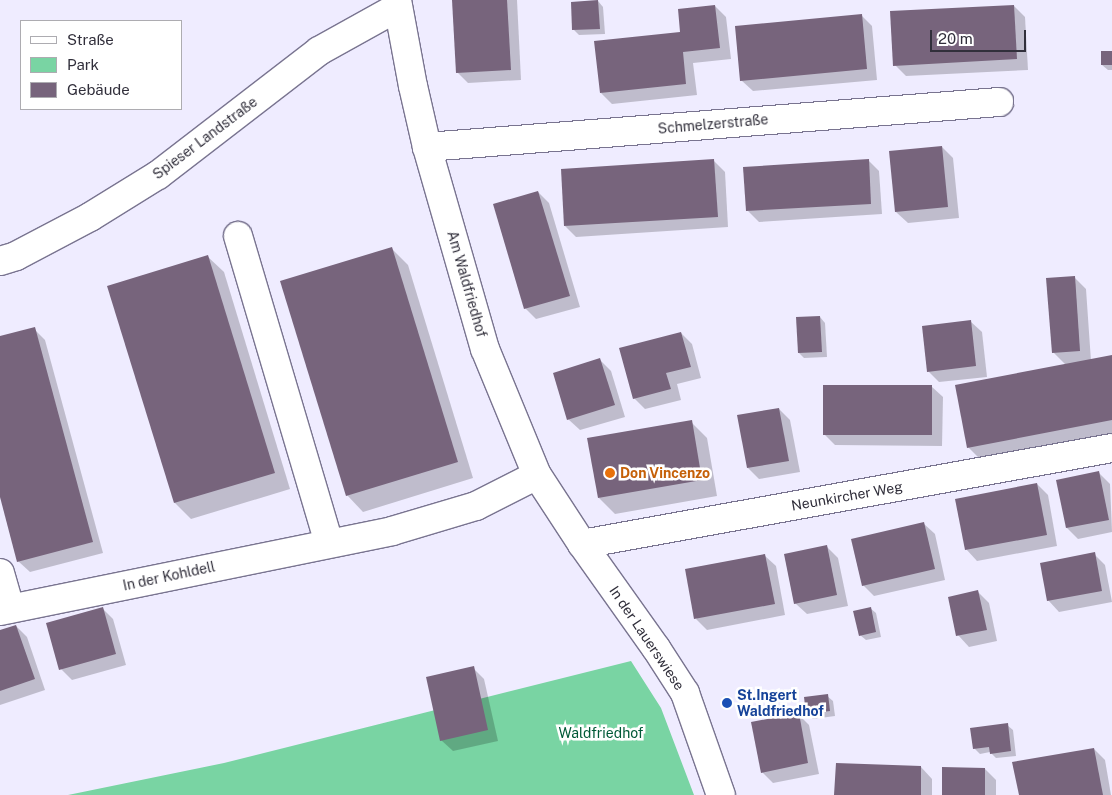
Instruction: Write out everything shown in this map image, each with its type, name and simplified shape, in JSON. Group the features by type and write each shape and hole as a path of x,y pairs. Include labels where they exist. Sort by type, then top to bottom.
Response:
{"street":[{"name":"Am Waldfriedhof","path":"398,4 427,147 485,348 537,475 582,544"},
{"name":"Spieser Landstraße","path":"0,261 16,256 90,217 158,175 319,51 398,4"},
{"name":"Schmelzerstraße","path":"427,147 999,102"},
{"path":"238,236 329,543"},
{"name":"Neunkircher Weg","path":"582,544 1112,448"},
{"name":"In der Kohldell","path":"0,573 5,610 329,543 392,532 476,506 537,475"},
{"name":"In der Lauerswiese","path":"582,544 656,648 685,693 721,795"}],"green space":[{"name":"Waldfriedhof","path":"631,661 661,708 694,795 68,795 224,763"}],"building":[{"path":"452,0 507,0 511,70 456,73"},
{"path":"598,0 600,29 572,30 571,2"},
{"path":"715,5 720,48 683,52 686,84 600,93 594,41 680,32 678,9"},
{"path":"1014,5 1017,59 893,66 890,11"},
{"path":"862,14 867,69 740,81 735,26"},
{"path":"1101,51 1112,51 1112,65 1101,65"},
{"path":"942,146 948,207 895,212 889,151"},
{"path":"714,159 718,217 564,226 561,169"},
{"path":"869,159 871,204 746,211 743,167"},
{"path":"538,191 570,296 524,309 493,204"},
{"path":"392,247 458,462 346,496 280,281"},
{"path":"208,255 275,473 174,503 107,286"},
{"path":"1075,276 1080,351 1052,353 1046,278"},
{"path":"820,316 822,352 798,353 796,317"},
{"path":"971,320 976,366 927,372 922,326"},
{"path":"35,327 93,542 17,562 0,497 0,336"},
{"path":"681,332 691,367 666,373 671,389 633,399 619,348"},
{"path":"1112,355 1112,420 967,448 955,385"},
{"path":"600,358 615,405 567,420 553,373"},
{"path":"823,385 932,385 932,435 823,435"},
{"path":"779,408 789,461 747,468 737,415"},
{"path":"692,420 702,480 598,498 587,438"},
{"path":"1099,471 1109,520 1066,528 1056,480"},
{"path":"1037,483 1047,535 965,550 955,499"},
{"path":"924,522 935,569 862,586 851,539"},
{"path":"827,545 837,595 794,604 784,554"},
{"path":"1095,552 1102,591 1047,601 1040,563"},
{"path":"765,554 775,604 694,619 685,569"},
{"path":"978,590 987,630 956,636 948,597"},
{"path":"103,607 116,654 59,670 46,623"},
{"path":"871,607 876,632 859,636 853,611"},
{"path":"16,625 35,679 0,691 0,630"},
{"path":"474,666 488,730 440,741 426,677"},
{"path":"828,694 830,711 806,714 804,697"},
{"path":"799,713 808,763 761,773 751,722"},
{"path":"1008,723 1011,751 990,754 989,747 973,749 970,728"},
{"path":"1094,748 1103,795 1019,795 1012,762"},
{"path":"836,763 921,766 921,795 834,795"},
{"path":"942,767 985,768 985,795 942,795"}],"place":[{"name":"Don Vincenzo","path":"610,473"},
{"name":"St.Ingert Waldfriedhof","path":"727,703"}]}
